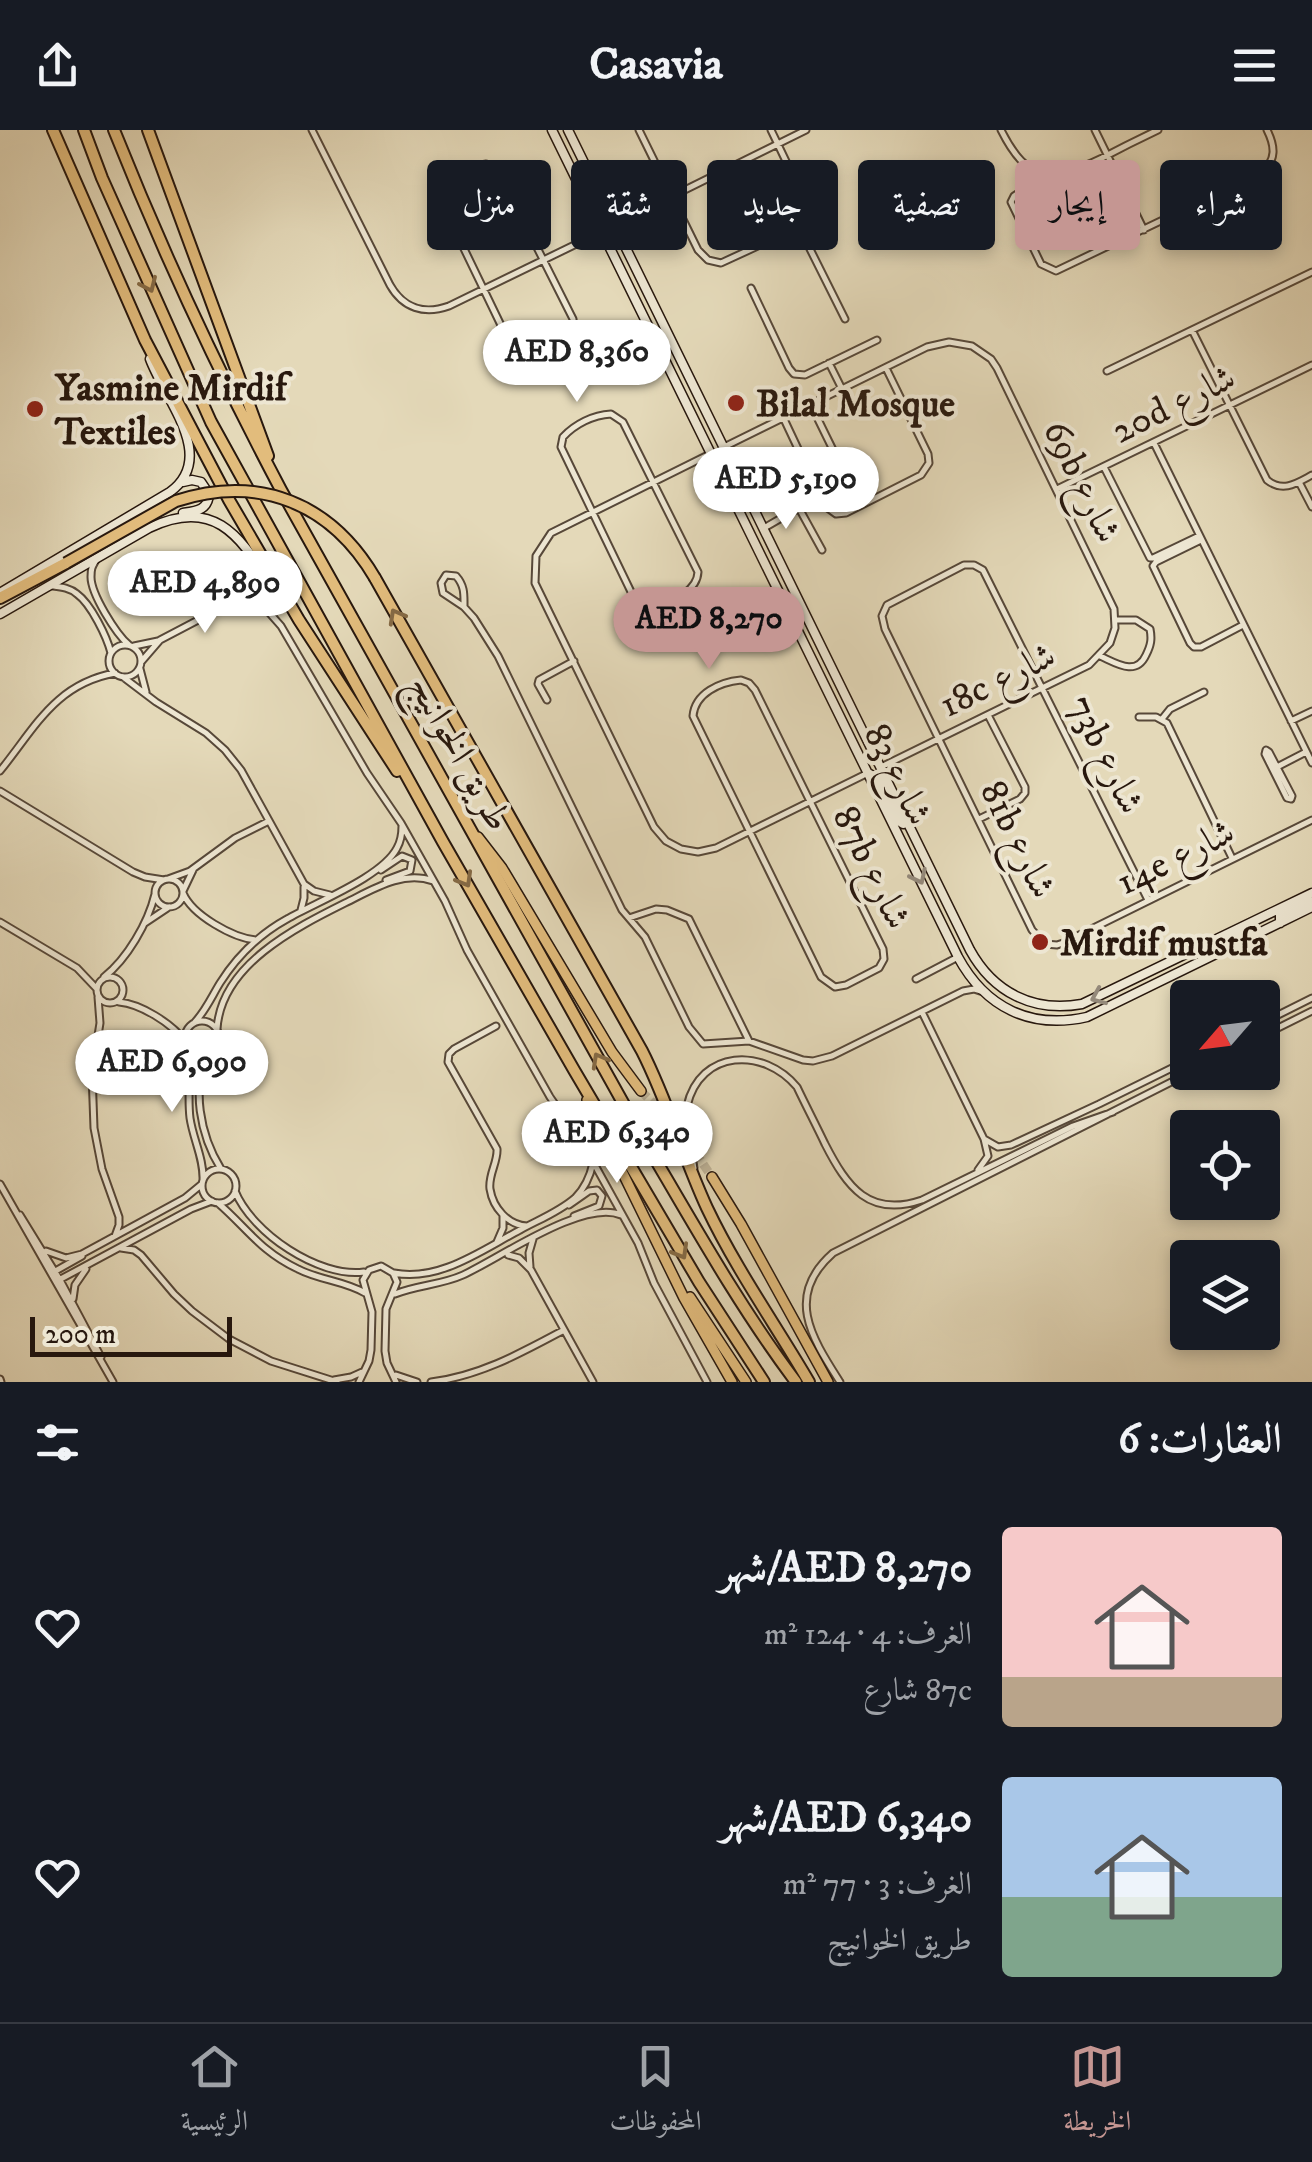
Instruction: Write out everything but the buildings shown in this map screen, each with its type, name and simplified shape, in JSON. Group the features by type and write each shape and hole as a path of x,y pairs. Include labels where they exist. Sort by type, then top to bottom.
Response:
{"highway":[{"path":"53,130 145,340 228,500 300,620 444,842"},
{"name":"طريق الخوانيج","path":"81,130 212,422 574,1070 699,1282 764,1382"},
{"name":"طريق الخوانيج","path":"114,130 182,291 281,490 690,1220 796,1382"},
{"path":"148,130 281,490"},
{"path":"0,595 176,501 214,491 272,495 308,508 340,531 375,578 642,1051 672,1115 696,1181 739,1268 809,1382"}],"main road":[{"path":"470,828 502,868 612,1052 641,1091"},
{"path":"574,1070 700,1329 732,1382"},
{"path":"712,1176 828,1382"},
{"path":"669,1265 746,1382"}],"street":[{"path":"312,130 394,293 409,305 439,310 571,246"},
{"name":"شارع 83","path":"552,130 571,168"},
{"name":"شارع 83","path":"568,130 583,160"},
{"path":"639,130 654,160"},
{"path":"771,130 786,160"},
{"path":"687,190 806,130"},
{"path":"1001,130 1019,160"},
{"path":"1094,130 1144,230"},
{"path":"1096,160 1158,130"},
{"path":"1140,232 1267,168 1274,147 1267,130"},
{"path":"476,165 490,165 498,170 574,324 570,337 533,356 517,352 482,290 440,199 446,181 476,165"},
{"path":"687,226 702,256 714,263 728,262 752,250"},
{"name":"شارع 83","path":"611,250 958,957 982,991"},
{"name":"شارع 83","path":"626,250 970,950 987,976 1011,995 1040,1005 1072,1006 1312,896"},
{"path":"811,250 845,318"},
{"path":"1034,250 1050,270 1062,270 1103,250"},
{"path":"1107,372 1312,272"},
{"path":"751,288 791,372 802,376 877,340"},
{"path":"1192,330 1268,480 1284,487 1312,475"},
{"path":"145,340 154,369 190,444 189,469 180,484"},
{"name":"69b شارع","path":"886,368 927,347 950,342 972,346 998,368 1112,604 1115,620"},
{"path":"829,363 842,389"},
{"name":"20d شارع","path":"1058,490 1312,365"},
{"path":"724,447 811,404 886,368 930,463 921,475 841,514 828,510 783,418"},
{"path":"811,404 860,506"},
{"path":"606,414 620,418 654,482 698,576 693,588 661,605 648,608 636,602 592,511 561,447 565,434 580,423 606,414"},
{"path":"1154,443 1312,763"},
{"path":"712,453 559,528 545,540 534,565 538,592 659,834 673,846 690,851 716,848 868,773 878,779 900,822 907,821"},
{"path":"1104,467 1150,558 1200,538"},
{"path":"0,595 180,484 201,482 209,494 208,503 201,510 161,522 0,614"},
{"path":"1299,482 1312,506"},
{"path":"764,528 800,510 822,550"},
{"path":"161,522 199,518 234,533 300,620"},
{"path":"1200,538 1155,563 1161,585 1194,647 1243,625"},
{"path":"99,556 92,568 93,587 119,635 139,653 142,682 148,694"},
{"name":"73b شارع","path":"938,739 882,616 892,600 964,565 974,564 986,574 1148,900"},
{"path":"464,607 460,581 456,576 446,575 441,584 443,593 464,607 486,635 617,898 654,953 696,1039 703,1044 750,1041 814,1062 974,989 1025,1016 1070,1020 1102,1011 1312,907"},
{"path":"45,588 67,588 80,595 111,654"},
{"path":"256,940 239,937 197,912 178,883 133,872 2,792 0,781 1,770 30,728 46,710 109,662 116,647 160,640 232,601 247,597 258,600 286,633 367,773 402,823 550,1097 593,1160 708,1382"},
{"path":"1100,656 1130,668 1145,659 1152,640 1150,629 1136,620 1115,620"},
{"name":"18c شارع","path":"881,766 1088,665 1110,644 1115,620"},
{"path":"88,681 134,674 160,640"},
{"path":"547,700 539,680 574,661"},
{"path":"109,662 119,675 206,732 225,750 304,884 319,894 330,895"},
{"name":"87b شارع","path":"737,680 752,686 810,801 884,954 879,968 835,987 822,977 693,716 698,699 737,680"},
{"path":"1162,719 1170,709 1204,692"},
{"path":"1291,721 1312,711"},
{"path":"979,819 1026,793 988,715"},
{"path":"1139,717 1162,719 1168,726 1232,858"},
{"name":"81b شارع","path":"938,739 1036,935 1045,944 1063,944"},
{"path":"1266,750 1277,766 1292,796 1291,800 1266,750"},
{"path":"1277,766 1306,752"},
{"name":"14e شارع","path":"1063,944 1312,820"},
{"path":"100,1023 122,996 124,960 158,886 195,868 235,838 269,821"},
{"path":"369,875 397,850 402,823"},
{"path":"367,1294 314,1276 278,1258 204,1194 203,1168 189,1108 186,1030 204,1012 226,974 256,940 402,856 412,860 410,871 293,930 258,957 220,1012 219,1040 203,1069 201,1108 208,1144 221,1169 234,1176 242,1206 256,1223 297,1254 345,1272 367,1272 381,1266 393,1273 411,1275 444,1268 593,1190 602,1196 599,1206 578,1213 450,1280 392,1295"},
{"path":"143,925 180,901 195,868"},
{"path":"376,887 412,877 435,882"},
{"path":"300,912 304,884"},
{"path":"156,894 158,902 170,907"},
{"path":"1280,923 1280,915 1312,896"},
{"path":"629,918 668,910 689,920 750,1041"},
{"path":"0,922 77,968 96,988 100,1023 92,1073 94,1128 102,1170 119,1213 114,1236"},
{"path":"1212,957 1220,946 1240,935 1242,927"},
{"path":"916,978 958,957"},
{"path":"96,988 124,960"},
{"path":"963,991 965,970"},
{"path":"104,978 114,977 123,987"},
{"path":"98,996 105,1002 138,1007 173,1028 198,1054 212,1052"},
{"path":"1280,1014 1312,998"},
{"path":"1280,1027 1312,1011"},
{"path":"922,1012 987,1148 986,1162 972,1175"},
{"path":"195,1022 205,1020 218,1029"},
{"path":"496,1026 454,1049 448,1058 497,1149 490,1188 503,1216 498,1242"},
{"path":"696,1181 685,1121 691,1093 709,1071 721,1064 749,1059 788,1076 845,1181 880,1204 909,1204 1073,1126 1114,1112"},
{"path":"984,1139 998,1146 1010,1144 1170,1069"},
{"path":"840,1382 806,1318 808,1288 823,1261 841,1247 1170,1083"},
{"path":"561,1208 585,1186 593,1160"},
{"path":"52,1273 190,1195 212,1170 221,1169"},
{"path":"1,1187 108,1374"},
{"path":"57,1282 196,1206 228,1200 235,1191"},
{"path":"12,1205 40,1246 52,1273"},
{"path":"567,1220 602,1212 624,1217"},
{"path":"119,1213 129,1221 142,1221"},
{"path":"503,1216 512,1223 528,1226"},
{"path":"144,1258 143,1245 148,1233"},
{"path":"531,1270 532,1239"},
{"path":"40,1246 66,1258 93,1249"},
{"path":"120,1248 134,1250 144,1258 183,1302 229,1339 271,1361 334,1381 364,1372"},
{"path":"504,1254 519,1258 531,1270 593,1382"},
{"path":"74,1307 77,1280 97,1261"},
{"path":"359,1382 371,1350 372,1312 363,1280 367,1272"},
{"path":"393,1273 397,1282 386,1310 385,1351 396,1382"},
{"path":"57,1282 112,1382"},
{"path":"430,1382 493,1366 564,1330"},
{"path":"393,1374 417,1382"}],"tunnel":[{"path":"641,1091 672,1122"},
{"path":"688,1142 712,1177"}],"place":[{"name":"Bilal Mosque","path":"736,403"},
{"name":"Yasmine Mirdif Textiles","path":"35,409"},
{"name":"Mirdif mustfa","path":"1040,942"}]}
